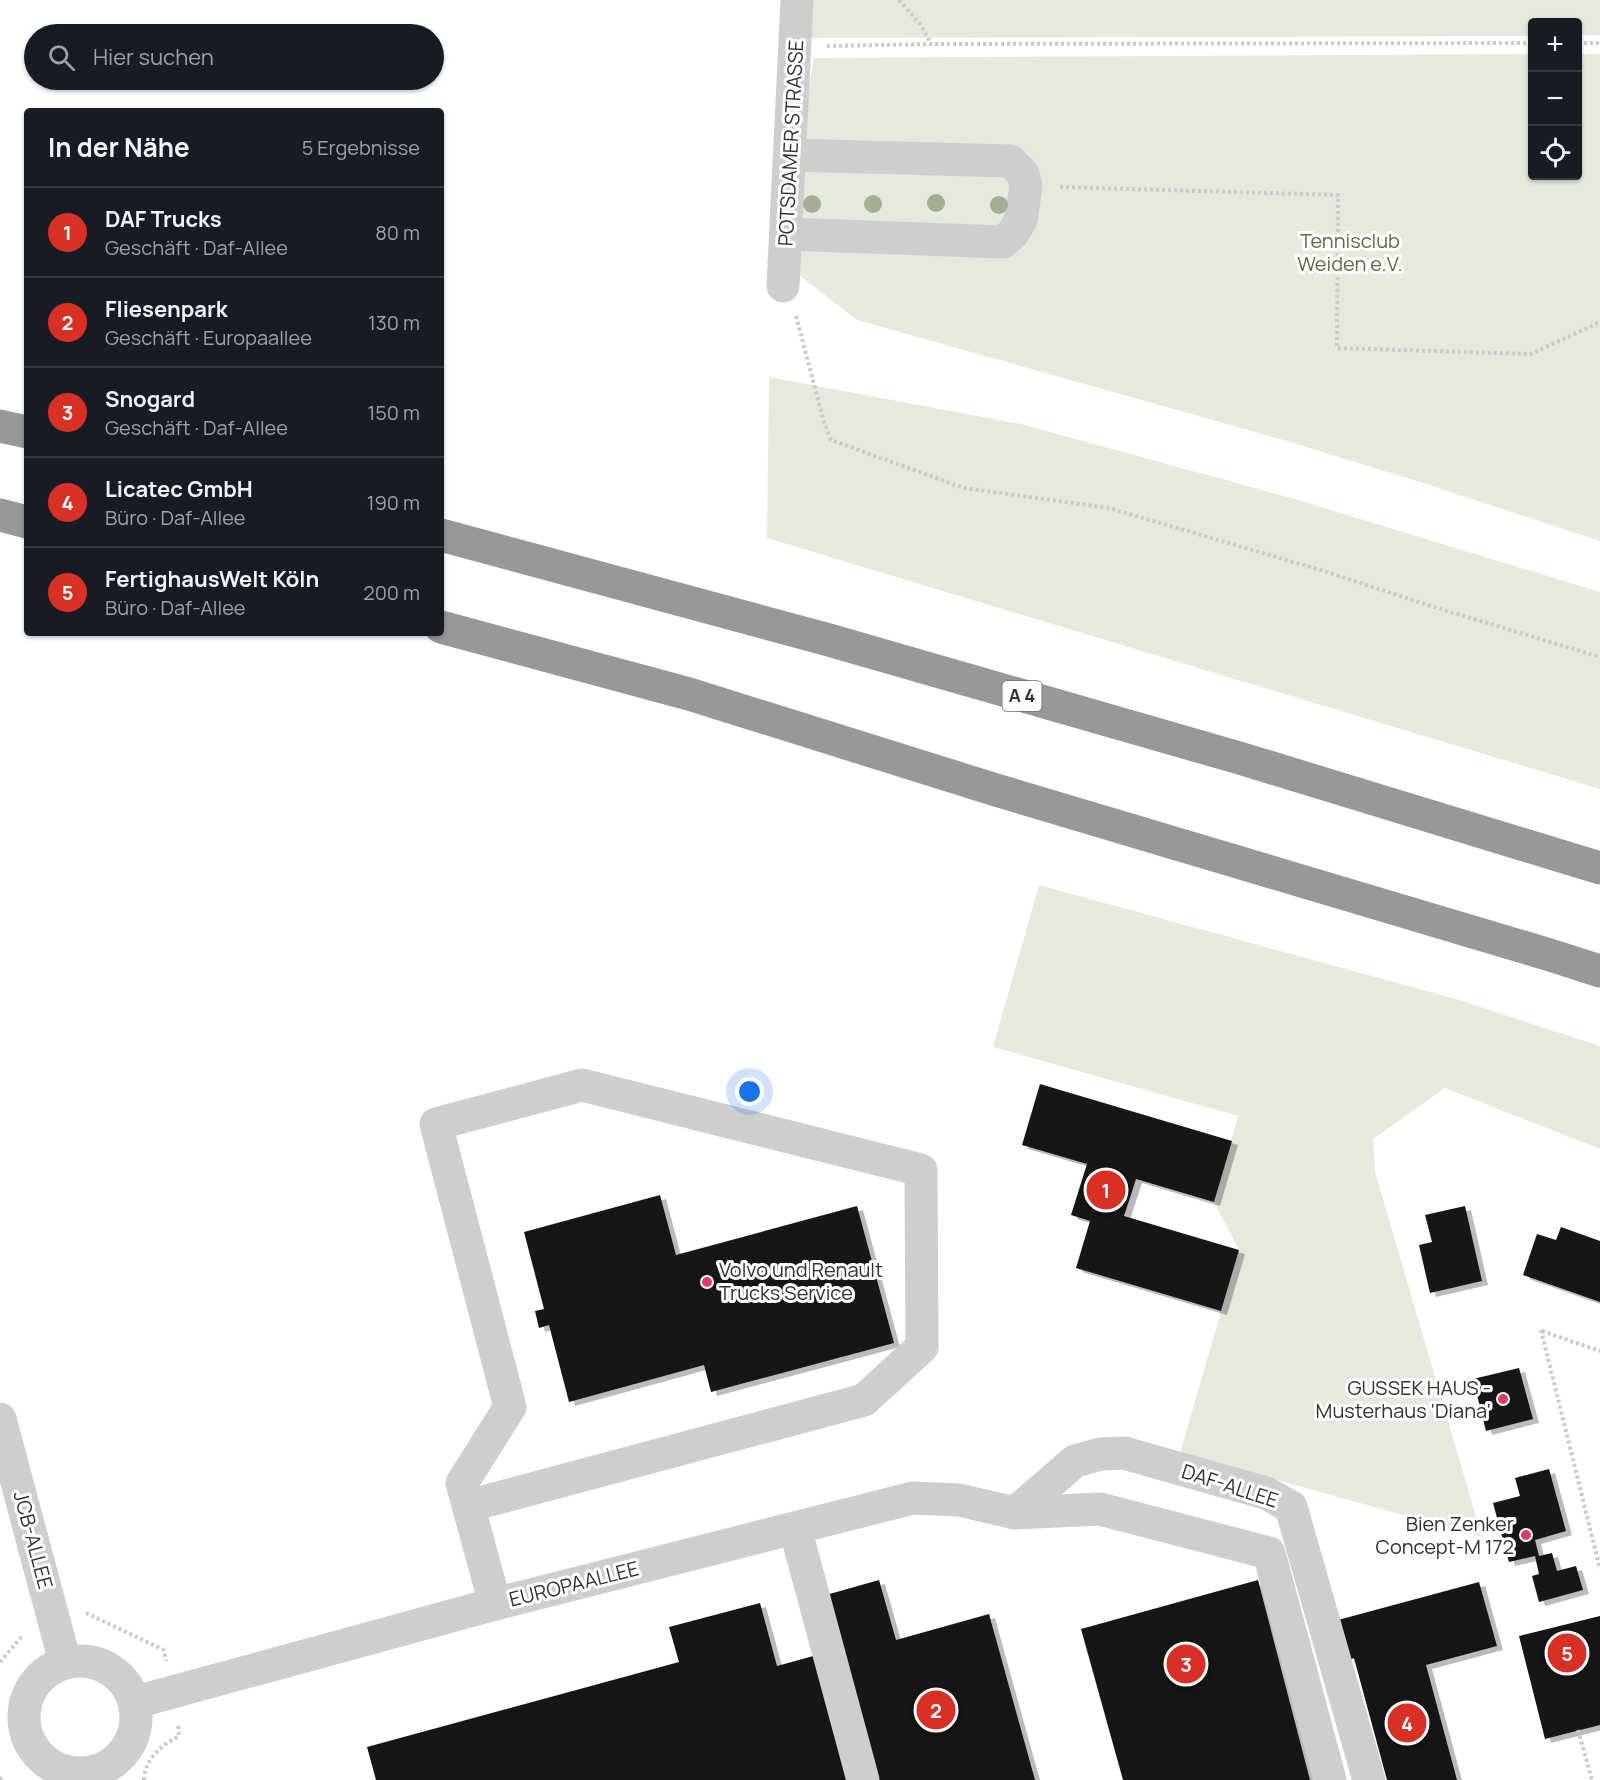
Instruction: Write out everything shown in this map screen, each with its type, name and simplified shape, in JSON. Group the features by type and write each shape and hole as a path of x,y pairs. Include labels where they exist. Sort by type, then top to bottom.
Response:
{"highway":[{"path":"0,426 24,431"},
{"path":"0,515 24,521"},
{"name":"A 4","path":"444,537 829,639 1236,758 1600,868"},
{"path":"444,628 689,694 1007,794 1600,971"}],"street":[{"name":"POTSDAMER STRASSE","path":"783,286 797,0"},
{"path":"786,234 1003,242 1013,233 1021,220 1026,186 1023,174 1010,161 790,155"},
{"path":"468,1506 864,1400 922,1347 921,1170 582,1085 436,1124 510,1407 462,1483 468,1506 495,1604"},
{"name":"JCB-ALLEE","path":"0,1419 65,1662"},
{"name":"DAF-ALLEE","path":"1016,1513 1075,1461 1101,1454 1124,1453 1266,1493 1290,1507 1369,1780"},
{"name":"EUROPAALLEE","path":"136,1702 495,1604 913,1498 959,1500 1016,1513 1100,1509 1269,1553 1330,1780"},
{"path":"795,1527 863,1780"},
{"path":"87,1660 109,1667 126,1682 136,1702 137,1720 133,1738 124,1754 95,1776 72,1773 52,1766 13,1737 35,1682 48,1670 65,1662 87,1660"}],"path":[{"path":"899,0 921,25 931,44"},
{"path":"796,46 1528,43"},
{"path":"1582,43 1600,43"},
{"path":"1056,187 1338,195 1337,348 1532,354 1600,322"},
{"path":"783,286 793,304 831,440 964,488 1109,508 1324,571 1600,657"},
{"path":"1600,1351 1541,1330 1600,1569"},
{"path":"0,1662 32,1623 53,1615 88,1613 164,1650 179,1736 163,1745 151,1759 144,1773 144,1780"},
{"path":"1578,1730 1592,1780"}],"green space":[{"path":"807,0 1600,0 1600,35 1582,35 1582,18 1528,18 1528,36 806,38"},
{"name":"Tennisclub Weiden e.V.","path":"1528,54 1528,180 1582,180 1582,54 1600,54 1600,541 1287,441 857,320 799,275 804,113 814,58"},
{"path":"769,377 1021,424 1298,500 1600,592 1600,789 767,538"},
{"path":"1039,885 1456,999 1600,1046 1600,1149 1445,1088 1373,1139 1375,1172 1482,1537 1180,1453 1239,1250 1214,1202 1238,1116 993,1047"}],"building":[{"path":"1040,1084 1232,1141 1214,1202 1136,1179 1124,1216 1239,1250 1221,1311 1076,1268 1090,1221 1071,1215 1087,1164 1022,1145"},
{"name":"Volvo und Renault Trucks Service","path":"660,1195 676,1255 857,1206 894,1343 711,1392 704,1365 569,1402 549,1325 539,1328 535,1311 544,1309 524,1232"},
{"path":"1465,1206 1482,1281 1430,1293 1419,1245 1432,1242 1425,1215"},
{"path":"1561,1227 1600,1241 1600,1302 1523,1275 1537,1234 1556,1240"},
{"name":"GUSSEK HAUS - Musterhaus 'Diana'","path":"1519,1368 1533,1419 1486,1431 1473,1379"},
{"name":"Bien Zenker Concept-M 172","path":"1549,1469 1566,1531 1535,1540 1539,1556 1552,1553 1557,1571 1576,1566 1583,1590 1539,1602 1532,1576 1539,1574 1535,1556 1509,1562 1493,1503 1520,1496 1515,1478"},
{"path":"879,1580 896,1640 989,1614 1035,1780 877,1780 826,1595"},
{"path":"1258,1580 1310,1780 1123,1780 1081,1629"},
{"path":"1479,1582 1497,1646 1426,1665 1457,1780 1387,1780 1354,1658 1349,1660 1338,1620"},
{"path":"760,1603 777,1666 817,1655 851,1780 376,1780 367,1747 679,1662 669,1627"},
{"path":"1600,1616 1600,1725 1545,1739 1519,1636"}],"place":[{"name":"DAF Trucks","path":"1106,1190"},
{"name":"Volvo und Renault Trucks Service","path":"707,1282"},
{"name":"GUSSEK HAUS - Musterhaus 'Diana'","path":"1503,1399"},
{"name":"Bien Zenker Concept-M 172","path":"1526,1535"},
{"name":"FertighausWelt Köln","path":"1567,1653"},
{"name":"Snogard","path":"1186,1664"},
{"name":"Fliesenpark","path":"936,1710"},
{"name":"Licatec GmbH","path":"1407,1723"}]}
